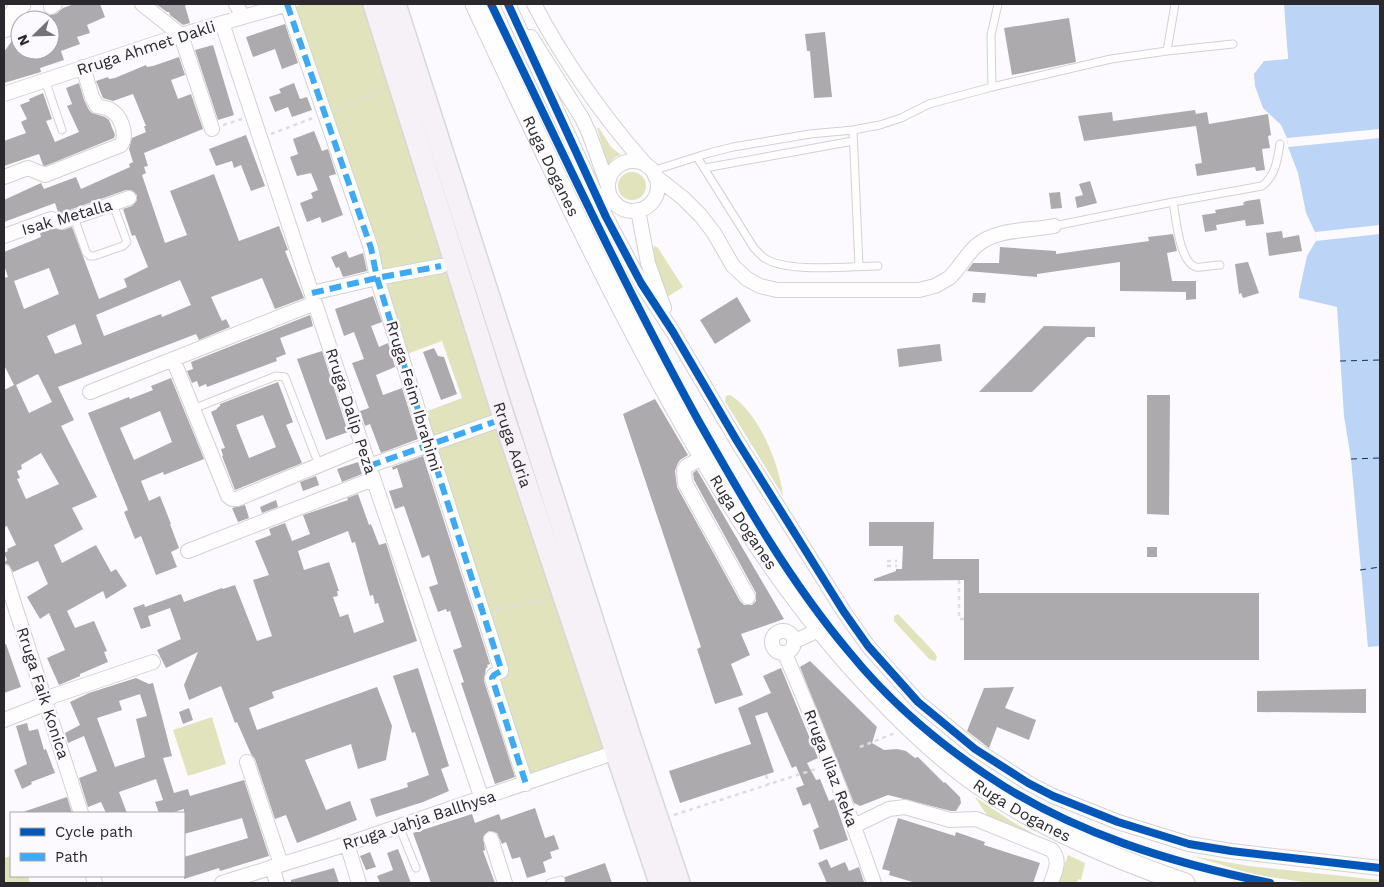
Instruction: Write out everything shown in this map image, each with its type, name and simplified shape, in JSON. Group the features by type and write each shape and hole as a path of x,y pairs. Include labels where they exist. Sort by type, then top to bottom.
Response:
{"main road":[{"path":"4,28 21,4"},
{"name":"Rruga Adria","path":"374,4 504,418 660,883"},
{"name":"Rruga Adria","path":"394,4 630,737 680,883"},
{"name":"Ruga Doganes","path":"475,4 594,253 662,384 747,530 817,627 894,712 934,749 977,784 1035,819 1153,878 1185,883"}],"street":[{"path":"142,4 181,35 212,129"},
{"path":"236,4 243,17"},
{"name":"Rruga Ahmet Dakli","path":"4,94 181,35 288,4"},
{"name":"Rruga Feim Ibrahimi","path":"288,4 371,248 377,278 428,445 501,669 492,678 526,784"},
{"path":"510,4 582,118 609,192 616,204 621,208 631,211 646,207 654,198 657,186 651,171 634,162 621,164 612,173 609,192 606,209 606,217"},
{"path":"510,4 606,217 641,283 673,332 737,441 818,572 868,646 918,702 975,749 1028,783 1053,796 1118,822 1180,841 1231,851 1380,868"},
{"path":"534,4 556,43 615,129 651,171 701,216 714,232 733,266 742,275 760,286 777,290 885,291 927,289 949,278 977,245 987,239 1006,233 1054,226"},
{"name":"Rruga Dalip Peza","path":"222,23 371,472 482,798"},
{"path":"4,177 28,168 45,175 121,145 125,140 125,134 119,118 110,110 97,106 92,97 83,67"},
{"name":"Isak Metalla","path":"4,236 51,219 61,222 129,198"},
{"path":"638,210 648,263 673,332"},
{"path":"90,392 173,359 314,298 377,278 441,266"},
{"path":"173,359 228,496 232,499 237,499 363,447"},
{"path":"188,551 371,472 428,445 494,422"},
{"path":"703,457 687,466 684,470 685,483 748,597"},
{"name":"Rruga Faik Konica","path":"4,572 81,812"},
{"path":"793,638 817,627"},
{"path":"779,631 788,632 793,638 792,649 785,654 776,651 772,643 772,638 779,631"},
{"name":"Rruga Iliaz Reka","path":"785,654 875,883"},
{"path":"4,720 38,707 54,696 153,662"},
{"name":"Rruga Jahja Ballhysa","path":"222,883 347,844 616,752"},
{"path":"247,762 277,865 277,883"},
{"path":"854,826 890,809 899,807 950,820 976,818 1052,850 1058,864 1051,883"},
{"path":"491,839 505,883"},
{"path":"347,844 359,883"}],"lane":[{"path":"992,87 991,35 998,4"},
{"path":"1167,51 1175,4"},
{"path":"651,171 733,147 880,125 901,118 929,104 1111,59 1233,44"},
{"path":"45,80 62,130"},
{"path":"852,130 859,266"},
{"path":"705,168 853,141"},
{"path":"1054,226 1262,186 1270,180 1276,169 1280,144"},
{"path":"697,156 754,248 766,259 781,264 801,267 878,266"},
{"path":"1173,202 1181,246 1190,264 1197,267 1220,265"},
{"path":"74,217 86,252 90,256 94,256 122,246 127,242 113,204"},
{"path":"193,409 276,376 285,377 319,465"},
{"path":"399,826 416,868"},
{"path":"550,883 561,880"}],"path":[{"path":"212,129 253,115"},
{"path":"887,561 896,561"},
{"path":"887,566 897,566"},
{"path":"959,580 959,619 964,619"},
{"path":"483,613 552,597"},
{"path":"860,747 901,731"},
{"path":"667,816 830,765"},
{"path":"766,775 769,784"}],"green space":[{"path":"305,4 370,4 610,748 529,777 497,679 508,673 425,412 462,398 442,341 407,354 292,7"},
{"path":"597,128 599,128 611,147 621,155 615,157 608,165"},
{"path":"632,172 642,176 646,186 642,196 632,200 622,196 618,186 622,176"},
{"path":"655,246 683,287 667,297 651,250"},
{"path":"730,395 750,413 766,440 777,469 783,496 725,401 726,396"},
{"path":"898,614 935,653 937,657 935,661 929,659 894,621 894,616"},
{"path":"212,717 226,764 188,776 173,730"},
{"path":"975,797 1011,821 1052,844 988,817"},
{"path":"1068,855 1085,863 1081,880 1078,879 1077,883 1058,883"},
{"path":"10,856 10,877 28,877 30,883 4,883 4,858"},
{"path":"1192,856 1249,866 1380,880 1380,883 1310,883 1256,875"}],"water":[{"path":"1283,4 1380,4 1380,646 1368,647 1351,459 1344,416 1337,307 1299,298 1307,256 1316,241 1315,232 1306,213 1298,173 1288,147 1287,138 1281,125 1263,108 1255,86 1254,74 1264,61 1288,58"}],"pier":[{"path":"1280,4 1284,4 1288,59 1264,61 1264,58 1286,56"},
{"path":"1380,129 1380,138 1288,147 1287,138"},
{"path":"1380,225 1380,234 1316,241 1315,232"}],"building":[{"path":"74,4 100,4 105,17 87,25 90,33 77,37 80,44 61,51 64,60 40,68 41,72 4,83 4,52 10,44 10,60 60,60 60,11"},
{"path":"156,4 187,4 185,6 190,23 183,25 170,15 169,12"},
{"path":"1069,18 1076,62 1012,75 1004,28"},
{"path":"285,24 298,63 282,69 275,49 253,57 246,37"},
{"path":"825,32 832,97 814,98 810,51 807,51 805,34"},
{"path":"213,45 234,115 218,120 195,50"},
{"path":"179,57 185,75 171,80 178,99 191,94 203,129 144,153 148,166 144,167 146,173 142,175 165,243 187,235 170,191 214,174 239,241 279,226 288,250 285,251 304,298 275,309 262,278 211,297 222,321 226,319 230,327 199,340 196,334 58,387 74,420 61,426 97,497 72,508 83,529 54,545 62,563 96,545 111,572 116,569 127,586 106,599 103,591 67,611 75,628 94,621 107,651 104,652 108,662 59,685 47,658 65,650 49,613 40,619 27,597 48,584 38,561 13,572 9,565 4,563 7,560 4,553 8,551 7,549 16,545 7,526 4,527 4,390 14,385 4,365 4,278 8,277 4,265 4,252 41,237 40,233 52,228 63,230 72,227 99,299 127,287 124,279 148,267 135,235 132,236 123,209 132,206 137,200 137,195 131,190 126,190 61,213 58,212 55,203 4,222 4,200 41,183 44,189 76,177 81,189 130,167 129,164 133,162 129,149 132,138 146,132 144,126 146,126 133,94 113,101 103,98 96,81 108,77 109,79 115,78 146,65 147,67","holes":["49,268 59,294 24,309 14,281","180,280 191,305 162,317 161,314 104,336 96,315","75,324 82,344 55,354 47,336","38,374 52,402 29,413 16,385","41,453 59,484 26,499 17,479 20,478 17,471 22,469 21,465"]},
{"path":"79,83 89,110 109,120 115,135 114,138 45,166 39,154 4,166 4,141 26,133 21,122 27,119 20,105 30,101 29,99 43,93 52,119 46,121 55,142 79,132 67,106 72,104 66,88"},
{"path":"294,83 300,99 307,97 312,110 292,117 288,107 275,112 269,97 281,93 279,89"},
{"path":"1195,110 1196,114 1207,112 1209,124 1268,114 1271,135 1268,136 1270,148 1262,149 1265,170 1256,171 1255,167 1197,176 1195,164 1202,163 1196,126 1084,141 1078,116 1112,112 1113,121"},
{"path":"314,131 322,151 328,149 336,174 329,176 343,215 322,223 320,217 307,222 300,203 313,198 311,193 318,190 311,173 297,176 290,157 298,154 293,139"},
{"path":"246,135 265,186 251,191 241,165 234,168 232,161 216,166 209,149"},
{"path":"1090,181 1097,203 1077,208 1075,197 1083,195 1079,184"},
{"path":"1060,192 1062,208 1051,209 1049,193"},
{"path":"1260,199 1264,224 1246,226 1245,220 1216,225 1217,230 1205,232 1202,215 1216,213 1215,210 1244,205 1243,203 1246,201"},
{"path":"1282,231 1283,238 1299,235 1302,251 1269,256 1266,233"},
{"path":"1173,234 1177,251 1167,253 1172,281 1196,281 1196,299 1186,300 1186,292 1120,291 1120,262 1037,274 1037,277 967,271 973,263 999,263 1000,247 1056,251 1056,254 1149,241 1148,237"},
{"path":"346,251 349,258 363,253 367,271 343,277 339,267 336,268 331,257"},
{"path":"1248,262 1259,293 1243,298 1241,293 1239,294 1235,264"},
{"path":"973,293 986,293 985,303 972,302"},
{"path":"373,296 382,322 371,326 379,347 388,343 395,367 376,375 383,395 402,388 418,439 381,453 370,424 365,426 360,411 369,408 352,363 364,359 354,332 344,336 335,309"},
{"path":"737,297 751,321 715,344 700,320"},
{"path":"310,315 313,326 280,338 286,354 276,358 277,361 207,387 206,384 199,387 197,381 192,383 187,371 193,369 191,362"},
{"path":"1044,326 1095,327 1095,337 1087,337 1032,392 979,392"},
{"path":"940,344 942,361 899,367 897,349"},
{"path":"434,348 438,356 444,357 457,394 441,400 423,352"},
{"path":"322,351 348,432 326,440 297,359"},
{"path":"171,378 204,459 164,475 163,472 141,481 149,501 160,496 179,548 171,552 177,567 156,575 141,536 135,539 124,512 128,510 88,413 153,390 151,386","holes":["160,411 172,442 134,460 120,428"]},
{"path":"278,382 293,422 286,425 302,463 235,490 222,456 221,449 225,448 211,412 217,409 220,404","holes":["263,415 276,447 249,458 236,425"]},
{"path":"1147,395 1170,395 1169,515 1147,514"},
{"path":"655,399 688,455 680,460 677,465 675,471 677,487 740,601 744,605 752,605 756,601 756,593 694,480 693,473 697,470 784,619 741,634 750,655 731,664 743,695 715,704 697,649 701,647 623,414"},
{"path":"423,456 490,664 487,665 484,681 515,777 495,784 461,683 464,682 453,650 462,647 450,611 447,612 446,609 438,612 429,587 438,584 429,555 422,558 404,506 395,509 389,491 403,487 397,468 393,470 392,467"},
{"path":"358,462 362,474 342,482 337,469"},
{"path":"316,476 319,485 303,491 300,482"},
{"path":"358,494 369,525 371,524 379,545 386,543 417,641 272,692 274,698 249,708 257,730 377,687 392,726 386,760 358,769 351,744 305,760 326,810 350,801 357,820 297,843 286,815 275,819 255,759 237,722 235,723 221,686 189,700 184,685 198,652 166,668 157,650 181,639 170,608 148,616 151,626 141,629 133,608 144,604 145,607 181,594 184,602 235,585 257,641 272,636 253,580 269,575 255,541 271,535 269,529 285,523 292,541 310,534 303,515 348,500 347,498","holes":["348,531 352,543 355,542 370,596 373,595 375,604 378,603 384,622 354,633 348,614 340,617 333,597 338,596 337,591 339,591 329,562 304,570 298,551"]},
{"path":"276,500 278,507 262,513 260,507"},
{"path":"245,505 249,518 238,522 232,508"},
{"path":"869,522 934,522 933,559 979,559 979,593 1259,593 1259,660 964,660 964,580 874,581 874,579 896,571 896,569 902,569 903,546 869,546"},
{"path":"1147,547 1157,547 1157,557 1147,557"},
{"path":"6,644 21,687 4,693 4,645"},
{"path":"810,661 877,727 872,743 884,750 897,749 906,751 915,758 918,757 960,797 961,803 956,811 888,795 860,806 854,803 800,667"},
{"path":"418,668 449,766 441,769 449,791 423,802 376,817 370,799 408,787 407,783 429,775 415,732 412,733 393,676"},
{"path":"781,668 818,758 807,763 816,780 820,779 829,801 834,799 848,840 820,850 813,830 819,827 810,803 803,806 796,788 804,785 796,766 792,768 767,712 755,716 774,772 680,803 669,771 751,744 738,708 771,693 763,676"},
{"path":"136,678 149,684 153,683 172,756 163,758 174,793 188,789 190,796 244,780 269,856 220,871 219,868 184,879 185,857 248,838 242,818 185,834 184,809 174,812 159,812 155,802 163,800 156,779 119,792 127,812 106,812 101,802 88,807 79,778 97,771 84,736 68,743 65,733 80,725 70,702 89,693","holes":["140,694 147,716 136,719 145,757 115,767 97,718 122,710 119,701"]},
{"path":"1014,687 1005,708 1036,720 1029,740 997,727 989,748 967,731 984,688"},
{"path":"1366,689 1366,713 1257,712 1257,691"},
{"path":"189,708 193,720 183,724 179,712"},
{"path":"27,723 29,731 38,729 44,750 46,749 55,773 31,782 32,784 22,789 14,770 27,764 16,726"},
{"path":"67,797 72,812 23,812"},
{"path":"535,808 545,838 554,835 559,849 550,852 552,858 543,862 546,872 527,878 520,857 512,859 506,842 502,844 497,833 489,831 483,837 485,850 483,851 495,883 431,883 413,833 472,814 475,823 499,814 501,820"},
{"path":"898,818 955,836 956,832 985,842 984,845 1040,863 1033,883 916,883 889,875 890,871 882,869"},
{"path":"398,849 411,883 380,883 377,876 393,870 387,853"},
{"path":"370,852 376,867 366,870 360,856"},
{"path":"827,859 831,868 845,862 849,871 859,867 864,882 827,883 818,863"},
{"path":"605,863 612,883 565,883 565,877"},
{"path":"334,868 339,883 291,883 291,880"}],"ferry route":[{"path":"1340,361 1380,360"},
{"path":"1351,459 1380,458"},
{"path":"1360,570 1380,567"}],"marked path":[{"path":"287,4 371,248 377,278 501,669 492,678 526,784"},
{"path":"312,293 441,266"},
{"path":"369,466 494,422"}],"cycle path":[{"path":"491,4 617,265 698,420 750,511 807,598 865,671 914,720 950,749 988,776 1054,814 1088,830 1160,855 1196,866 1270,883"},
{"path":"508,4 606,217 641,283 673,332 737,441 844,612 868,646 918,702 975,749 1028,783 1053,796 1118,822 1189,844 1231,851 1380,868"}]}
